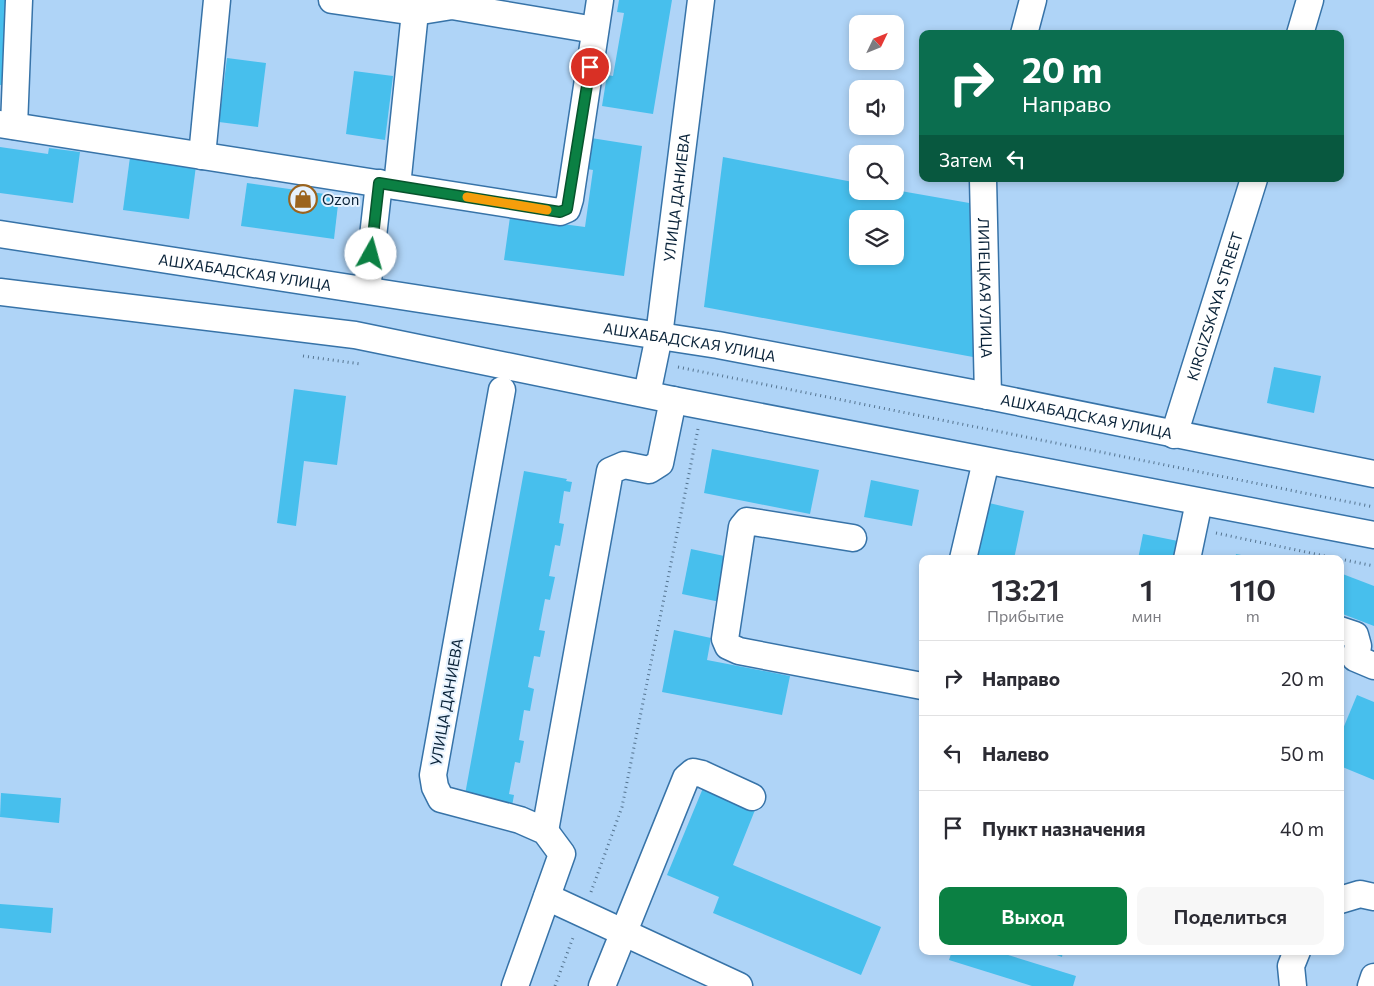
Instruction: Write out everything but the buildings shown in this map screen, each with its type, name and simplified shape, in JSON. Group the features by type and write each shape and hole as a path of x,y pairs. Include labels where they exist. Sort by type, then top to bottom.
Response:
{"street":[{"path":"19,0 7,125 560,212 567,209 600,0"},
{"path":"202,156 217,0"},
{"path":"332,0 415,12 452,6 595,30"},
{"name":"УЛИЦА ДАНИЕВА","path":"647,394 659,336 701,0"},
{"path":"1025,30 1033,0"},
{"path":"1301,30 1310,0"},
{"path":"366,290 388,184 415,12"},
{"name":"ЛИПЕЦКАЯ УЛИЦА","path":"983,182 988,396"},
{"name":"KIRGIZSKAYA STREET","path":"1174,435 1253,182"},
{"name":"АШХАБАДСКАЯ УЛИЦА","path":"0,234 659,336 988,396 1374,474"},
{"path":"0,292 355,335 673,400 1374,535"},
{"name":"УЛИЦА ДАНИЕВА","path":"502,390 433,775 435,788 441,799 520,820 545,831 562,854 515,986"},
{"path":"545,831 610,471 624,465 649,470 660,464 673,400"},
{"path":"965,555 986,461"},
{"path":"1188,555 1200,502"},
{"path":"853,538 747,521 742,527 725,639 728,646 739,652 919,685"},
{"path":"1344,631 1355,635 1358,646 1355,658 1374,666"},
{"path":"602,986 625,934 686,778 693,772 702,774 752,798"},
{"path":"1344,899 1360,894 1374,897"},
{"path":"547,897 738,986"},
{"path":"1294,986 1291,966 1295,955"},
{"path":"1371,986 1374,977"}],"path":[{"path":"556,986 622,808 698,429"},
{"path":"1344,560 1374,566"}],"slow traffic":[{"path":"467,197 547,210"}],"place":[{"name":"Ozon","path":"303,199"}],"route":[{"path":"371,254 379,183 560,212 567,209 590,67"}]}
